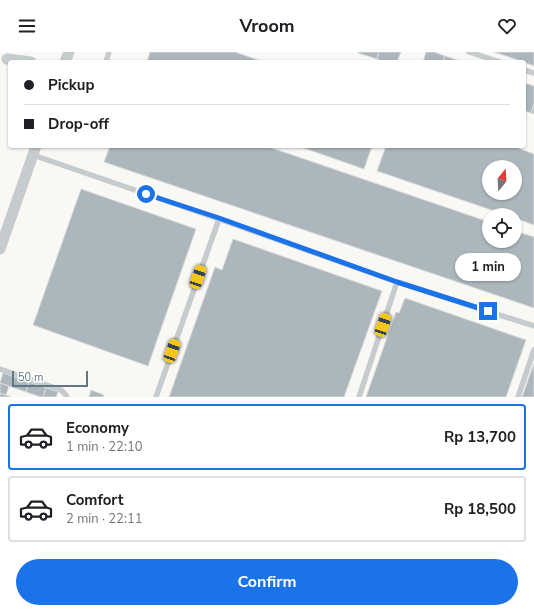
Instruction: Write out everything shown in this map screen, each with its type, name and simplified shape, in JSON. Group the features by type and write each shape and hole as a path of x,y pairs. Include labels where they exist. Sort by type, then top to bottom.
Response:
{"street":[{"path":"7,58 19,60"},
{"path":"0,249 34,150"}],"lane":[{"path":"469,52 494,60"},
{"path":"34,150 397,282 534,326"},
{"path":"156,397 219,218"},
{"path":"359,397 397,282"},
{"path":"518,397 534,350"},
{"path":"0,369 61,390 67,397"}],"building":[{"path":"150,52 235,52 258,60 148,60"},
{"path":"358,52 379,52 377,59"},
{"path":"379,52 401,52 398,60 377,59"},
{"path":"426,52 434,52 445,56 444,60 424,60"},
{"path":"494,52 534,52 534,66 526,63 526,60 518,60"},
{"path":"445,56 457,60 444,60"},
{"path":"526,84 534,86 534,104 531,113 526,112"},
{"path":"534,104 534,114 531,113"},
{"path":"109,148 272,148 482,220 482,248 522,248 522,233 534,237 534,308 104,162"},
{"path":"304,148 371,148 364,169"},
{"path":"385,148 518,148 534,154 534,225 522,221 522,208 485,208 377,171"},
{"path":"81,189 196,229 148,366 33,325"},
{"path":"233,239 382,291 344,397 169,397 215,267 222,270"},
{"path":"405,298 526,340 506,397 366,397 396,312 399,313"},
{"path":"534,363 534,397 522,397"},
{"path":"3,373 29,382 26,392 0,383"},
{"path":"29,382 46,388 43,397 26,392"},
{"path":"0,383 9,386 6,395 0,393"},
{"path":"46,388 58,392 56,397 43,397"},
{"path":"91,390 104,395 103,397 89,397"},
{"path":"0,393 6,395 11,397 0,397"}],"route":[{"path":"146,194 219,218 397,282 488,311"}]}
